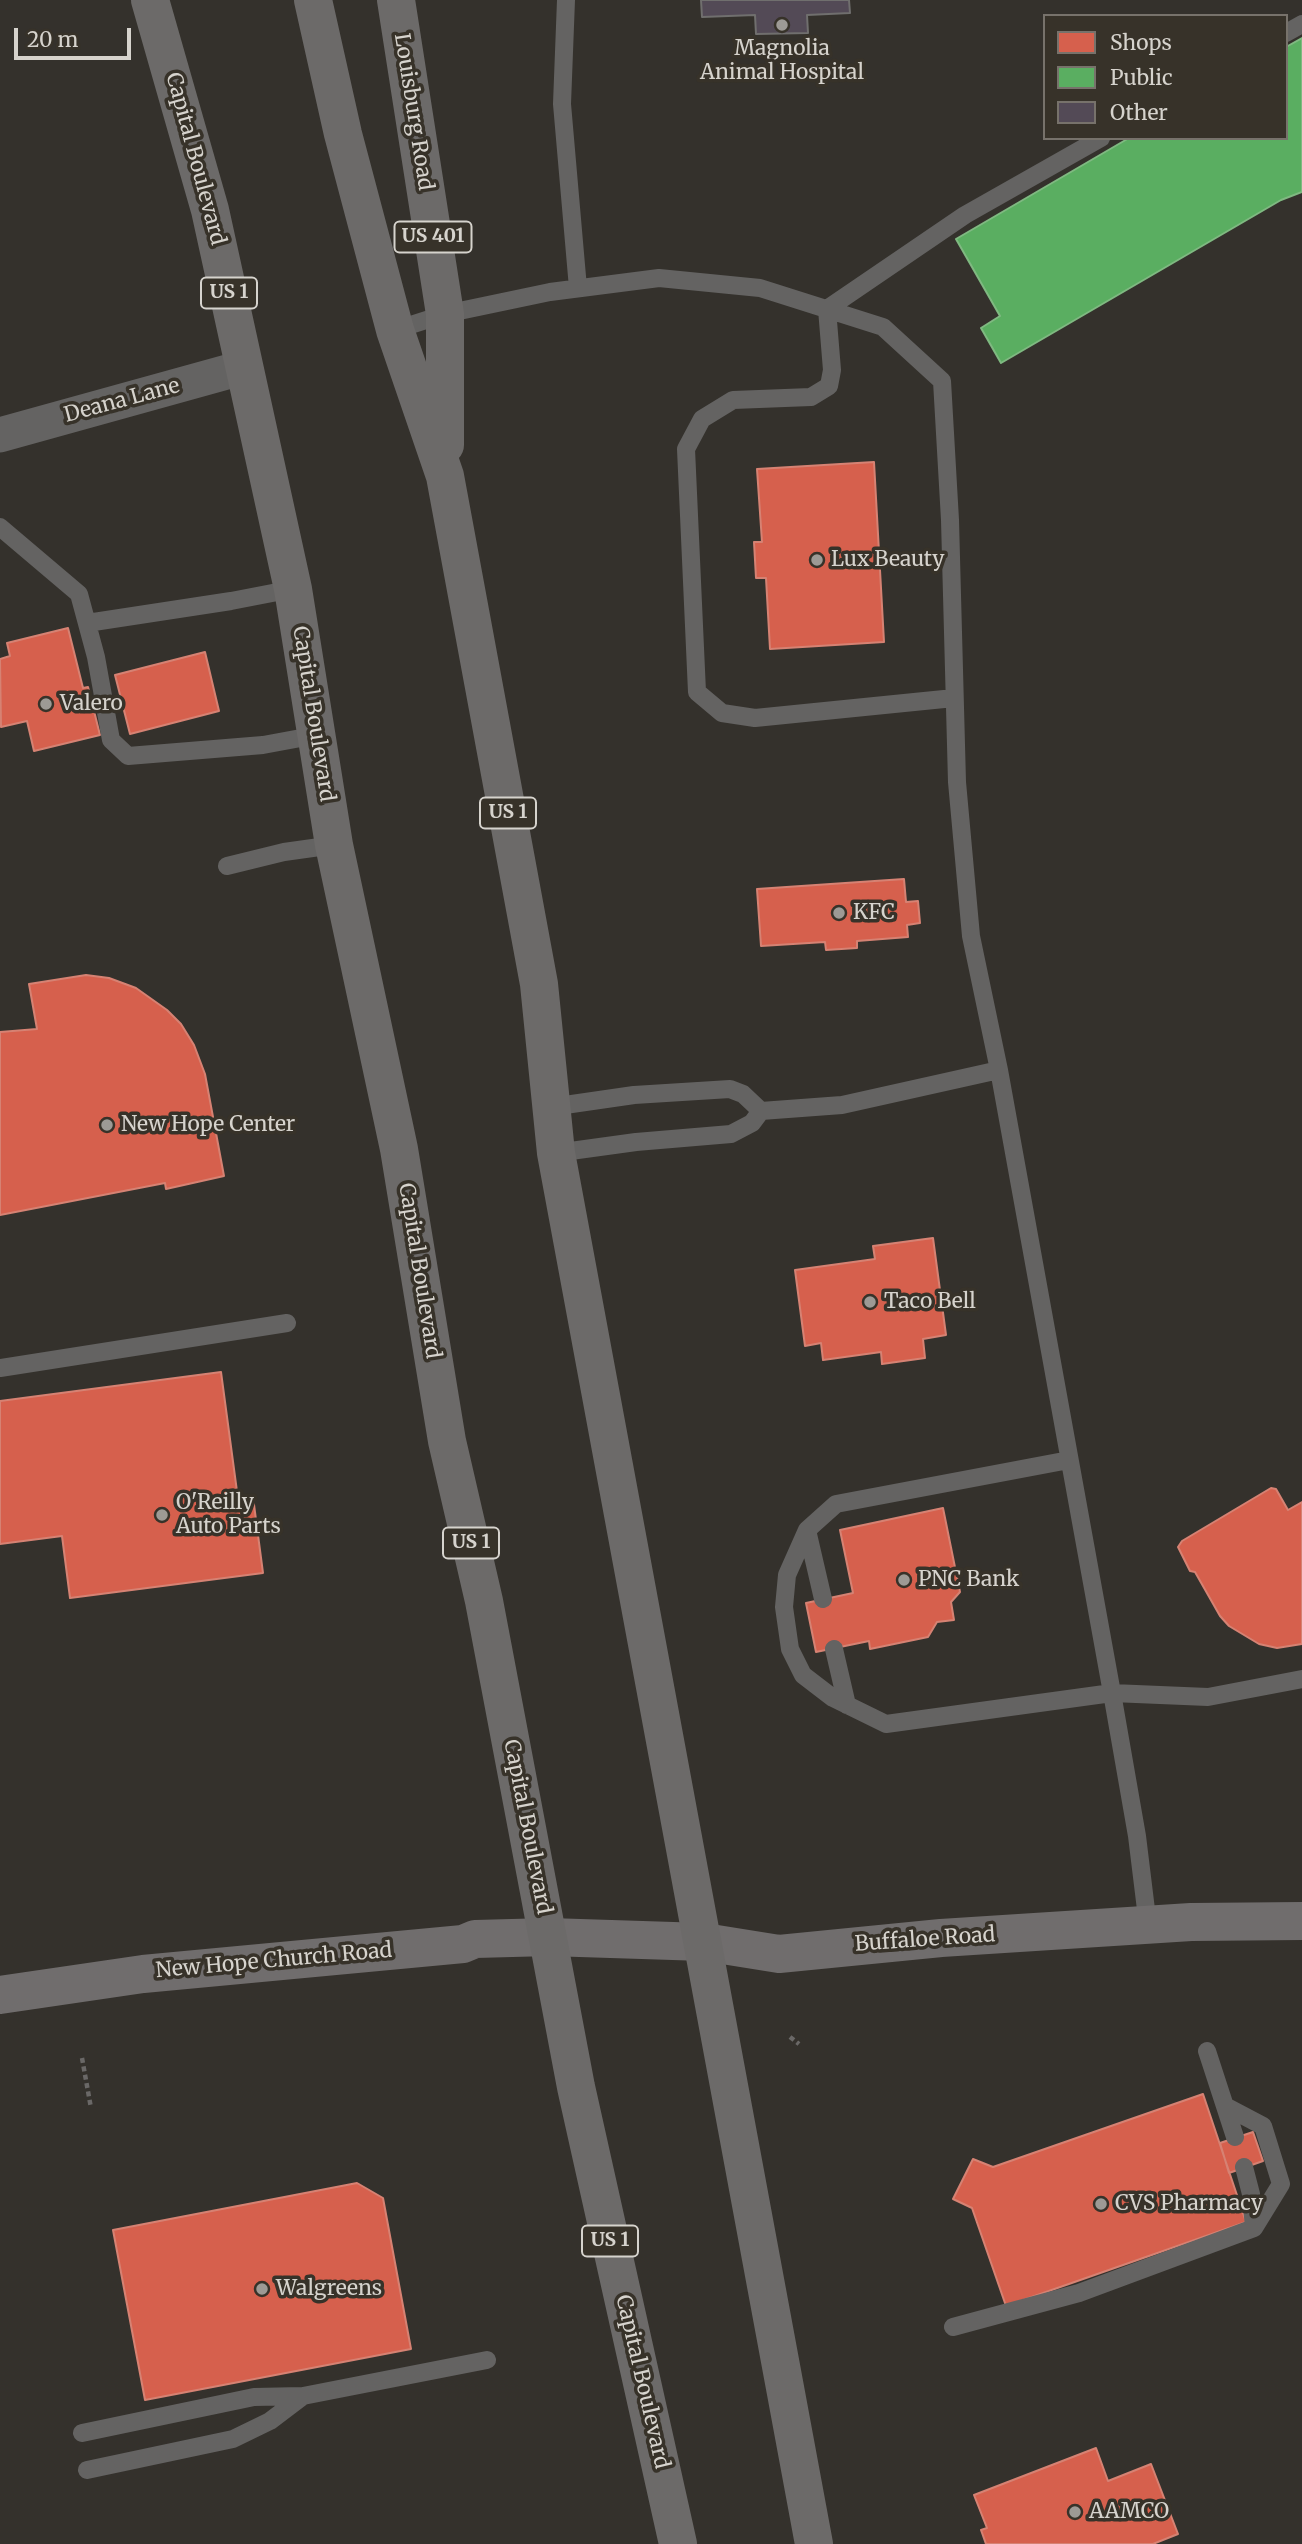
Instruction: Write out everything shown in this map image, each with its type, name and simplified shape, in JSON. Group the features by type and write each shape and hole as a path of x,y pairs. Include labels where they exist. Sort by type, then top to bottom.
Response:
{"highway":[{"name":"Capital Boulevard","path":"150,0 211,209 293,589 334,845 399,1149 447,1441 484,1601 576,2087 678,2544"},
{"name":"US 1","path":"313,0 343,134 395,330 445,475 538,984 556,1153 814,2544"},
{"name":"Louisburg Road","path":"396,0 445,314 445,475"}],"main road":[{"name":"Buffaloe Road","path":"549,1937 704,1942 779,1954 941,1938 1191,1922 1302,1921"},
{"name":"New Hope Church Road","path":"0,1995 66,1983 142,1974 463,1944 475,1939 549,1937"}],"street":[{"name":"Deana Lane","path":"0,435 245,367"}],"lane":[{"path":"566,0 562,104 578,288"},
{"path":"827,309 965,215 1097,140"},
{"path":"395,330 445,314 550,292 659,278 760,288 883,327 942,381 950,520 957,782 971,936 999,1070 1112,1693 1137,1836 1148,1926"},
{"path":"827,309 832,370 829,386 810,397 733,400 702,419 686,449 697,692 722,713 755,718 954,698"},
{"path":"0,527 79,594 96,657 111,740 128,756 263,745 317,736"},
{"path":"87,623 293,589"},
{"path":"227,866 284,852 334,845"},
{"path":"551,1107 634,1095 730,1089 743,1094 761,1111 842,1105 999,1070"},
{"path":"556,1153 636,1142 731,1134 752,1123 761,1111"},
{"path":"0,1368 287,1323"},
{"path":"1069,1460 836,1504 807,1530 788,1575 784,1607 790,1649 803,1675 833,1698 886,1724 1112,1693 1208,1697 1302,1679"},
{"path":"807,1530 823,1599"},
{"path":"834,1648 847,1705"},
{"path":"1207,2051 1235,2137"},
{"path":"953,2327 1079,2293 1254,2228 1281,2184 1263,2126 1225,2106"},
{"path":"1244,2167 1251,2194 1254,2228"},
{"path":"82,2432 254,2397 303,2396 486,2360"},
{"path":"87,2470 233,2439 271,2421 303,2396"}],"path":[{"path":"790,2038 799,2044"},
{"path":"82,2058 90,2108"}],"building: Shops":[{"name":"Lux Beauty","path":"874,462 884,642 770,649 766,578 756,578 754,542 762,542 757,469"},
{"name":"Valero","path":"68,628 83,688 88,687 100,735 34,751 27,721 1,727 0,659 10,656 7,643"},
{"name":"Valero","path":"205,652 219,711 130,734 115,675"},
{"name":"KFC","path":"904,879 906,902 918,901 920,923 907,925 908,937 857,941 857,948 826,950 825,942 761,946 757,889"},
{"name":"New Hope Center","path":"86,975 109,978 136,988 167,1010 181,1024 194,1045 205,1074 224,1176 166,1189 165,1183 0,1215 0,1032 37,1029 29,984"},
{"name":"Taco Bell","path":"933,1238 946,1335 923,1339 925,1358 882,1364 881,1352 823,1360 821,1343 805,1346 795,1270 875,1259 873,1246"},
{"path":"221,1372 238,1499 253,1497 263,1573 70,1598 62,1536 0,1544 0,1401"},
{"path":"1271,1488 1276,1489 1288,1510 1302,1502 1302,1644 1277,1648 1259,1644 1229,1626 1220,1616 1195,1572 1190,1571 1178,1547 1182,1541"},
{"name":"PNC Bank","path":"943,1508 960,1592 951,1602 954,1620 937,1622 928,1637 870,1649 869,1641 816,1652 806,1603 853,1593 840,1530"},
{"name":"CVS Pharmacy","path":"1203,2094 1246,2222 1006,2306 972,2208 953,2199 973,2159 993,2167"},
{"path":"1253,2132 1263,2161 1229,2173 1220,2143"},
{"name":"Walgreens","path":"357,2183 383,2198 411,2349 145,2400 113,2230"},
{"name":"AAMCO","path":"1096,2448 1108,2481 1151,2464 1178,2534 1153,2544 986,2544 981,2530 987,2528 974,2495"}],"building: Public":[{"path":"1302,38 1302,192 1281,200 1001,363 981,328 1000,316 956,239 1126,140 1288,140 1288,46"}],"building: Other":[{"name":"Magnolia Animal Hospital","path":"701,0 849,0 850,13 807,15 808,33 756,34 755,15 702,17"}],"place":[{"name":"Magnolia Animal Hospital","path":"782,25"},
{"name":"Lux Beauty","path":"817,560"},
{"name":"Valero","path":"46,704"},
{"name":"KFC","path":"839,913"},
{"name":"New Hope Center","path":"107,1125"},
{"name":"Taco Bell","path":"870,1302"},
{"name":"O'Reilly Auto Parts","path":"162,1515"},
{"name":"PNC Bank","path":"904,1580"},
{"name":"CVS Pharmacy","path":"1101,2204"},
{"name":"Walgreens","path":"262,2289"},
{"name":"AAMCO","path":"1075,2512"}]}
